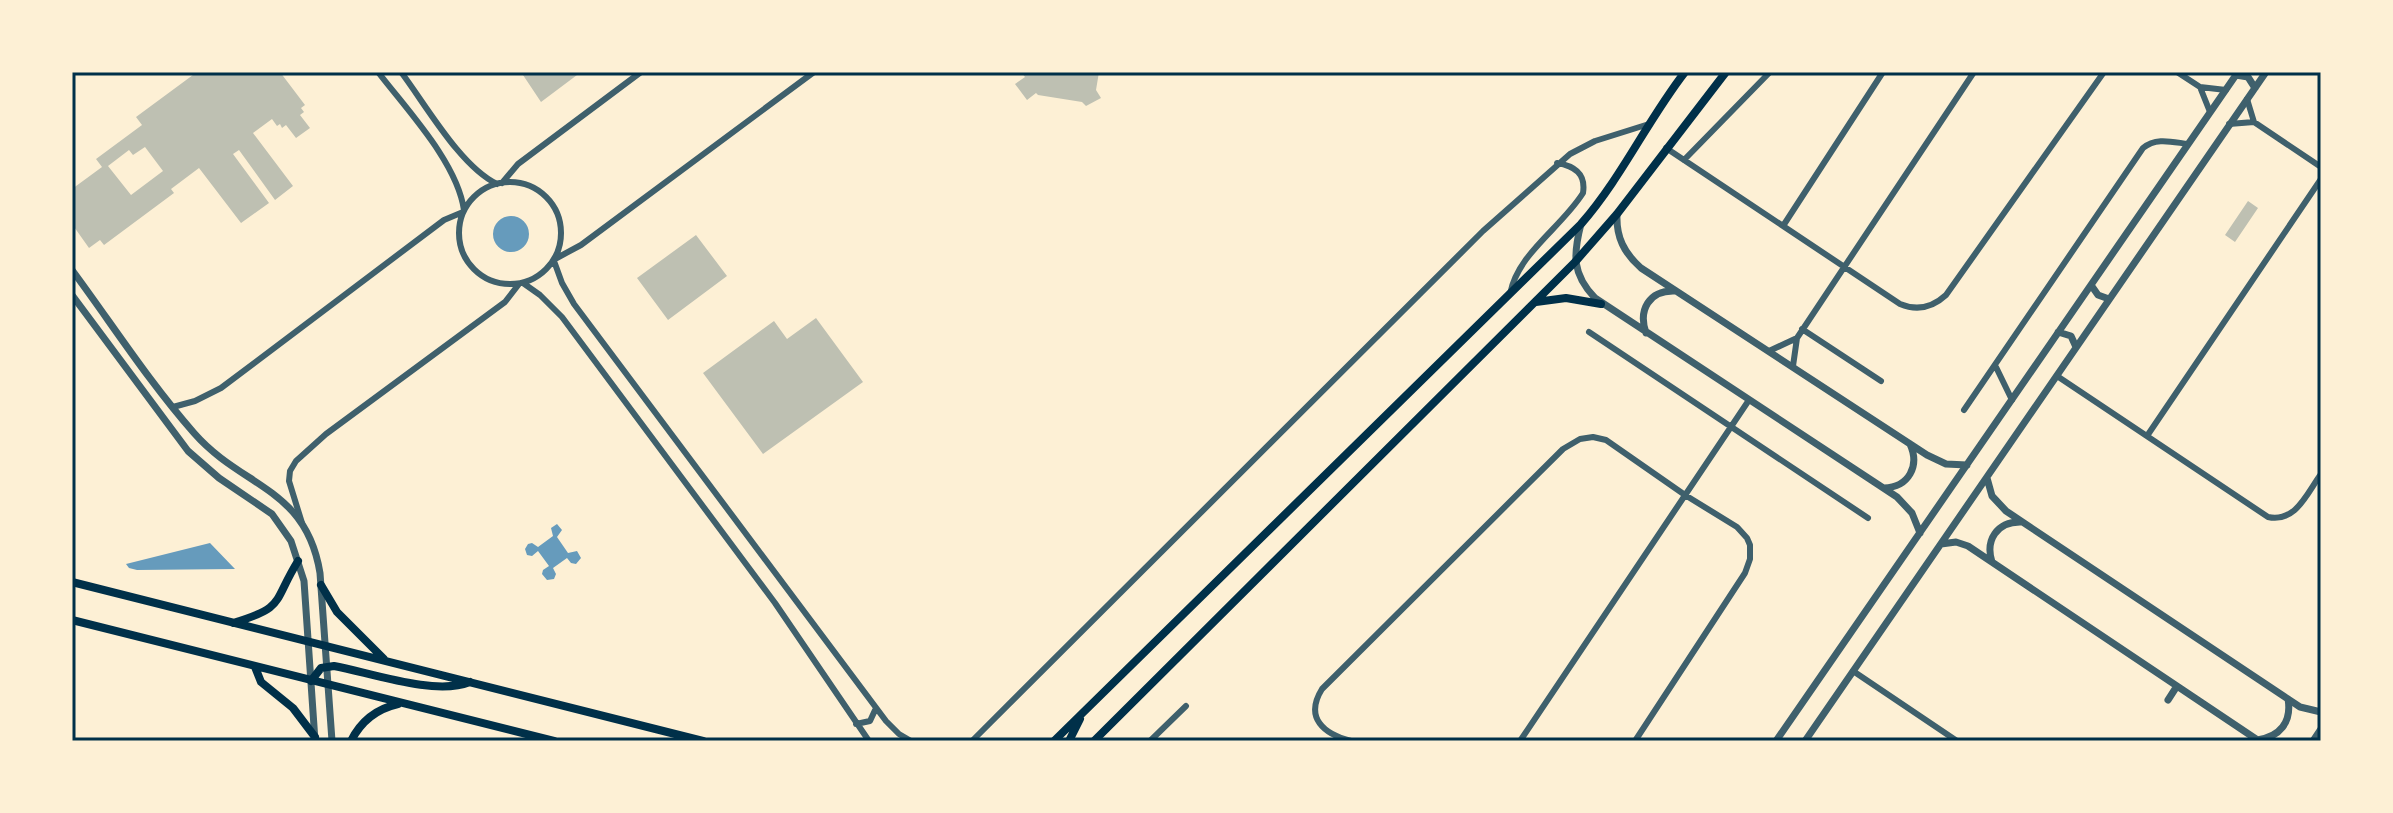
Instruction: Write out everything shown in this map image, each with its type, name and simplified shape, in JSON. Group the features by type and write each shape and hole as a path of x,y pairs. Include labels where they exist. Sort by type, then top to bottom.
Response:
{"main road":[{"path":"1054,741 1581,224 1619,176 1664,99 1685,72"},
{"path":"1094,741 1575,262 1617,214 1726,72"},
{"path":"1535,302 1566,298 1601,304"},
{"path":"232,623 271,608 282,594 298,561"},
{"path":"72,582 703,741"},
{"path":"321,585 337,612 385,660"},
{"path":"72,620 554,741"},
{"path":"311,681 317,671 327,666 432,686 452,687 471,682"},
{"path":"255,667 261,682 293,708 315,739"},
{"path":"351,741 363,722 375,713 405,703"},
{"path":"1069,741 1082,715"}],"street":[{"path":"378,72 450,170 464,211 459,239 469,264 491,281 521,284 548,302 572,330 775,603 869,741"},
{"path":"401,72 480,174 500,183 530,186 553,204 562,231 555,260 562,283 574,304 876,708 892,728 911,741"},
{"path":"173,407 195,401 221,388 444,220 464,211 475,196 500,183 518,164 641,72"},
{"path":"302,523 289,481 290,471 296,461 326,434 505,302 521,284 541,275 555,260 581,245 814,72"},
{"path":"1684,160 1770,72"},
{"path":"1783,226 1883,72"},
{"path":"1793,366 1797,338 1802,329 1974,72"},
{"path":"1666,148 1906,306 1926,307 1940,301 2104,72"},
{"path":"2177,72 2200,87 2226,90"},
{"path":"1805,741 2266,72"},
{"path":"1776,741 2237,74 2248,77 2255,88"},
{"path":"2200,87 2210,112"},
{"path":"2247,98 2254,122"},
{"path":"2229,124 2254,122 2321,167"},
{"path":"972,739 1471,242 1557,163 1595,141 1649,124"},
{"path":"1964,410 2143,148 2158,141 2188,144"},
{"path":"1510,294 1522,265 1583,193 1583,179 1578,171 1569,165 1557,163"},
{"path":"2147,436 2321,179"},
{"path":"1617,214 1619,238 1627,254 1641,268 1939,462 1967,465"},
{"path":"1581,224 1575,262 1584,285 1601,304 1882,488 1908,507 1920,533"},
{"path":"72,270 173,407 209,448 272,491 302,523 316,551 321,585 332,741"},
{"path":"2091,285 2098,295 2109,299"},
{"path":"1646,334 1642,316 1649,300 1659,293 1677,291"},
{"path":"72,295 179,440 209,470 272,514 291,541 304,581 315,739"},
{"path":"1802,329 1881,381"},
{"path":"1589,332 1868,518"},
{"path":"2058,332 2071,336 2076,347"},
{"path":"1769,351 1797,338"},
{"path":"1995,365 2012,400"},
{"path":"2057,376 2272,518 2292,514 2321,474"},
{"path":"1520,741 1749,400"},
{"path":"1351,741 1334,736 1320,724 1316,706 1322,689 1568,444 1587,437 1606,440 1742,532 1750,545 1750,559 1745,573 1635,741"},
{"path":"1882,488 1899,485 1909,477 1915,461 1910,444"},
{"path":"1987,478 1996,502 2023,522 2288,699 2306,710 2321,712"},
{"path":"1992,562 1989,546 1997,531 2011,522 2023,522"},
{"path":"1941,544 1962,544 1992,562 2258,740 2273,736 2282,729 2289,714 2288,699"},
{"path":"1853,671 1957,741"},
{"path":"2168,700 2177,686"},
{"path":"1150,741 1186,706"},
{"path":"856,724 870,721 876,708"},
{"path":"2313,741 2321,729"}],"water":[{"path":"511,216 524,221 529,234 524,247 511,252 498,247 493,234 498,221"},
{"path":"557,524 562,530 557,537 568,553 577,551 581,558 576,564 567,558 553,568 556,574 554,579 547,580 542,574 549,566 538,551 532,556 527,555 525,549 532,543 538,547 553,536 551,528"},
{"path":"210,543 235,569 137,570 126,564"}],"building":[{"path":"197,72 280,72 305,105 300,115 310,128 296,138 286,125 282,128 280,124 277,126 272,119 253,133 293,186 275,200 239,150 233,154 269,203 241,223 199,168 171,189 174,193 104,245 100,240 89,248 72,224 72,189 102,167 96,159 142,125 136,117","holes":["145,147 163,171 131,195 108,166 129,150 133,155"]},
{"path":"521,72 581,72 541,102"},
{"path":"1021,72 1099,72 1096,90 1101,98 1086,106 1082,102 1036,93 1027,100 1015,84 1025,77"},
{"path":"2248,201 2258,208 2235,242 2225,235"},
{"path":"696,235 727,276 668,320 637,278"},
{"path":"816,318 863,382 763,454 703,373 774,321 787,339"}]}
